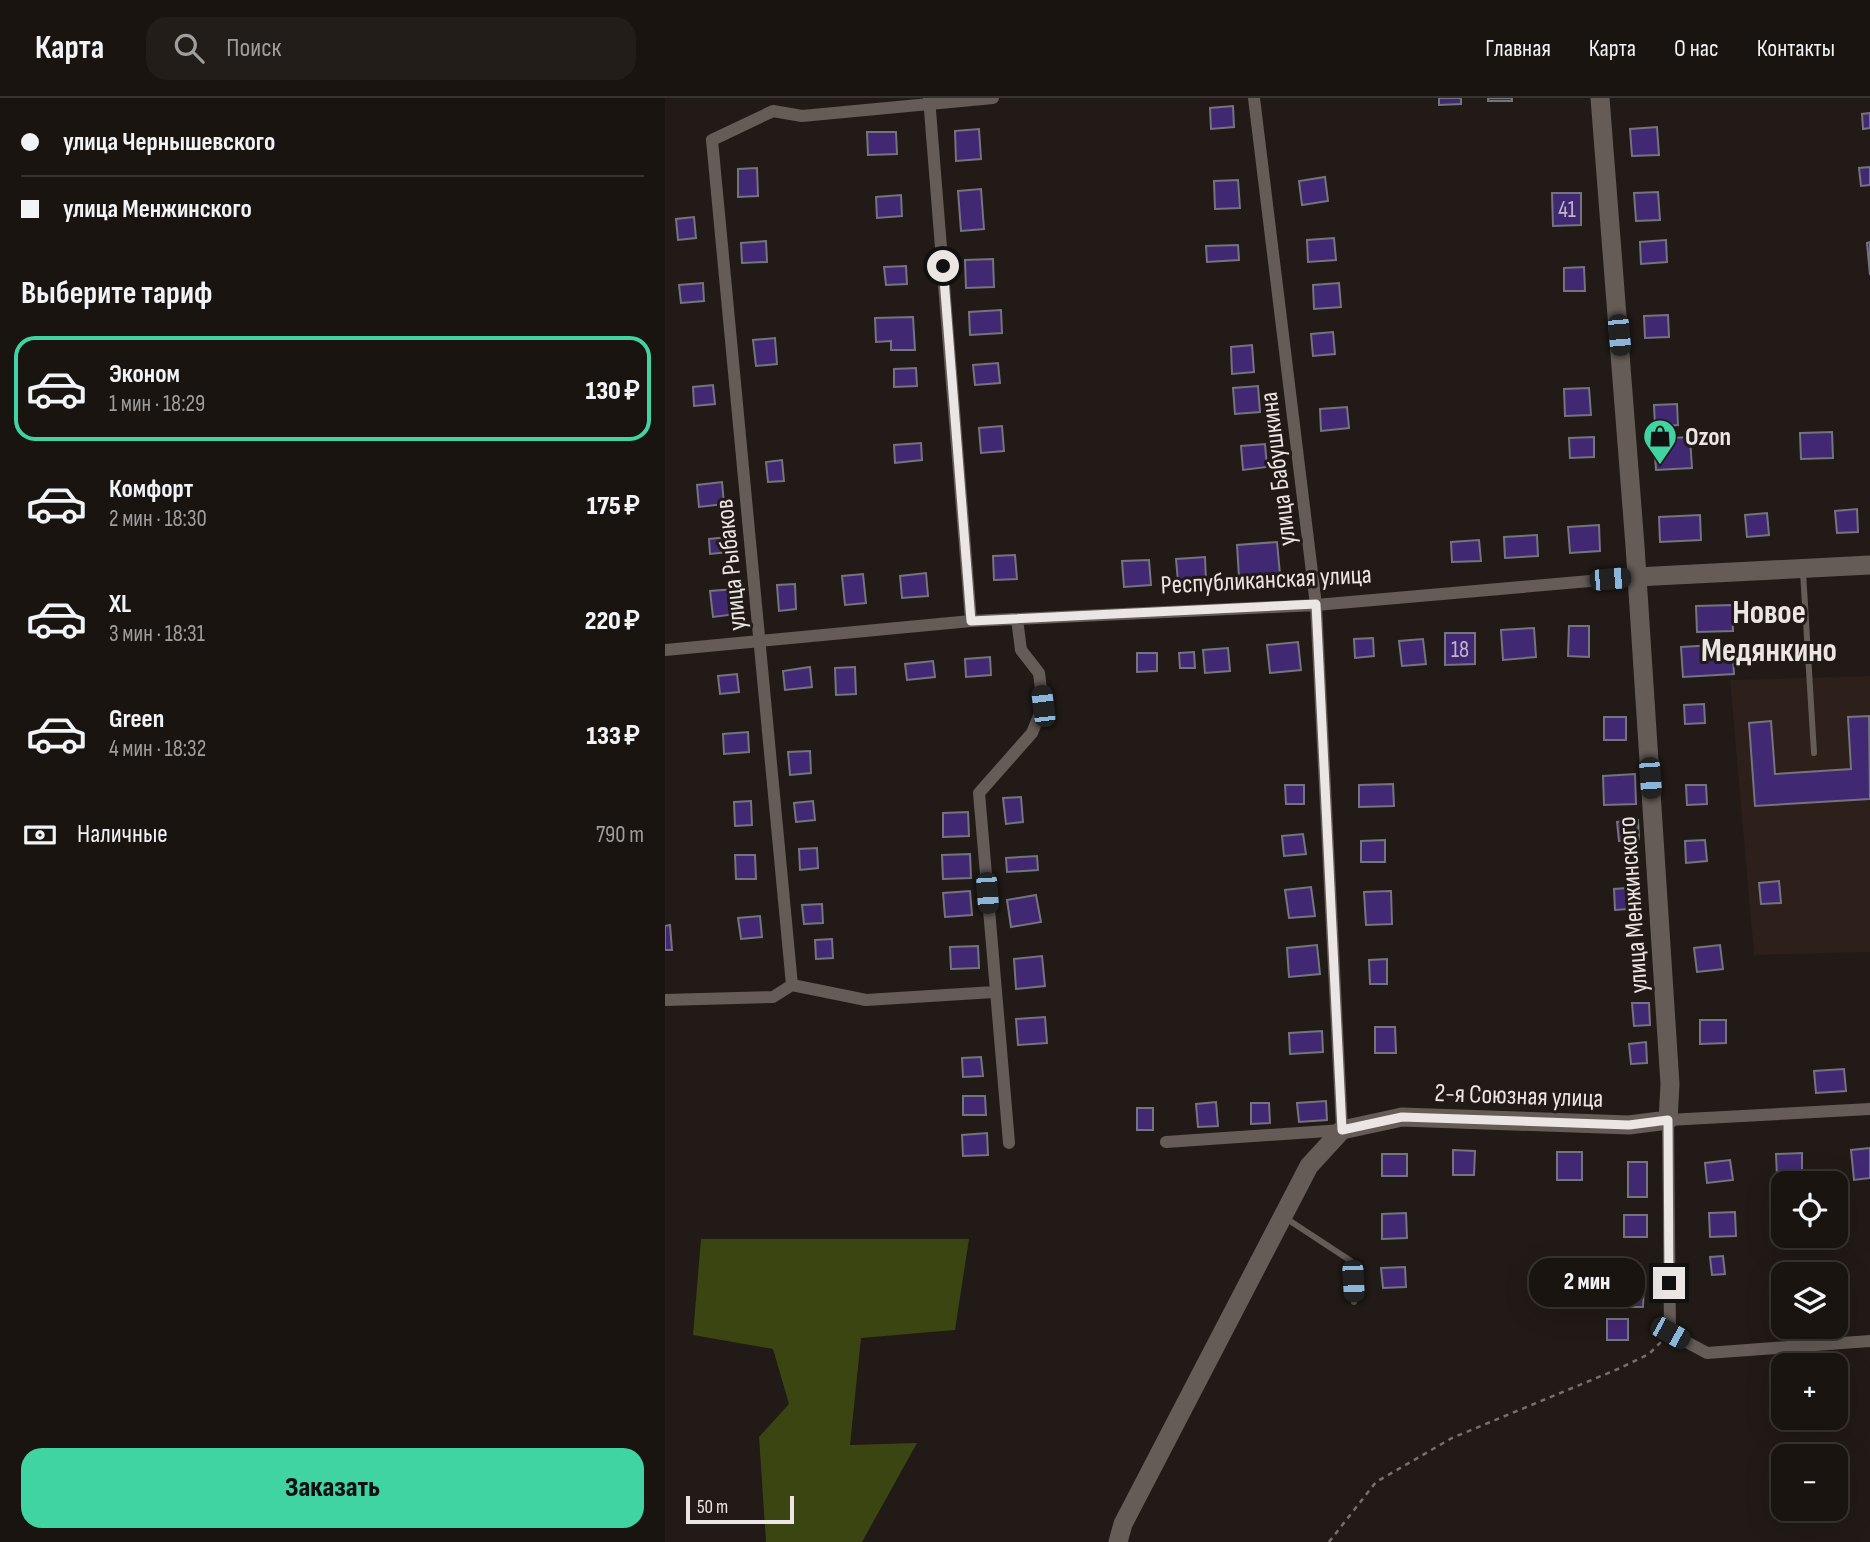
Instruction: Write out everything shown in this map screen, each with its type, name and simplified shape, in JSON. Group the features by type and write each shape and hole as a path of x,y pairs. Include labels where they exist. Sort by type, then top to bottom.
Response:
{"main road":[{"name":"улица Менжинского","path":"1600,98 1670,1084 1668,1120"},
{"name":"Республиканская улица","path":"1636,577 1870,565"},
{"name":"2-я Союзная улица","path":"1342,1130 1402,1117 1629,1125 1668,1120"},
{"path":"1118,1542 1123,1524 1309,1166 1342,1130"}],"street":[{"path":"971,621 929,100 993,98"},
{"name":"улица Бабушкина","path":"1254,98 1316,604 1342,1130"},
{"name":"улица Рыбаков","path":"792,985 712,139 773,111 802,116 929,100"},
{"name":"Республиканская улица","path":"665,650 971,621 1316,604 1636,577"},
{"path":"1009,1143 979,793 1033,733 1043,706 1039,673 1021,650 1017,619"},
{"path":"665,1000 773,996 792,985 866,1000 994,992"},
{"name":"2-я Союзная улица","path":"1668,1120 1870,1109"},
{"name":"улица Менжинского","path":"1668,1120 1670,1333"},
{"name":"2-я Союзная улица","path":"1166,1142 1342,1130"},
{"path":"1670,1333 1707,1353 1870,1341"}],"lane":[{"path":"1803,570 1814,754"},
{"path":"1282,1216 1351,1261 1354,1302"}],"path":[{"path":"1329,1542 1376,1482 1452,1438 1649,1354 1670,1333"}],"shaded area":[{"path":"1870,676 1870,952 1754,955 1730,680"}],"green space":[{"path":"701,1239 969,1239 955,1330 861,1338 850,1445 917,1443 862,1542 766,1542 759,1437 789,1404 773,1349 693,1335"}],"building":[{"path":"1439,98 1461,98 1461,104 1439,105"},
{"path":"1488,98 1512,98 1512,101 1488,101"},
{"path":"1233,106 1234,127 1211,129 1210,108"},
{"path":"1870,113 1870,128 1863,129 1862,114"},
{"path":"1657,127 1659,155 1632,156 1630,129"},
{"path":"979,129 981,159 956,161 955,131"},
{"path":"867,132 896,132 897,154 868,155"},
{"path":"1870,167 1870,185 1861,186 1859,168"},
{"path":"757,168 758,196 738,197 738,169"},
{"path":"1325,177 1328,201 1302,205 1299,181"},
{"path":"1238,180 1240,208 1215,209 1214,181"},
{"path":"981,189 984,229 961,231 958,191"},
{"path":"1658,192 1660,220 1636,221 1634,193"},
{"path":"1552,193 1581,193 1581,225 1553,226"},
{"path":"901,195 902,216 877,218 876,197"},
{"path":"694,217 696,238 678,240 676,219"},
{"path":"1334,238 1336,260 1308,262 1307,240"},
{"path":"1666,240 1667,262 1641,264 1640,242"},
{"path":"766,241 767,262 742,263 741,243"},
{"path":"1870,242 1870,275 1867,243"},
{"path":"1238,245 1239,260 1207,262 1206,246"},
{"path":"993,259 994,287 966,288 965,260"},
{"path":"906,266 907,284 886,285 884,267"},
{"path":"1584,267 1585,291 1564,291 1564,268"},
{"path":"703,283 704,301 681,303 679,285"},
{"path":"1339,283 1341,307 1314,309 1313,285"},
{"path":"1001,310 1002,333 970,335 969,312"},
{"path":"1668,315 1669,337 1645,338 1644,316"},
{"path":"913,317 915,350 891,350 891,341 876,342 875,318"},
{"path":"1333,332 1335,354 1313,356 1311,334"},
{"path":"775,338 777,364 756,366 753,340"},
{"path":"1252,345 1254,372 1232,374 1231,347"},
{"path":"998,363 1000,383 975,385 973,365"},
{"path":"916,368 917,386 894,387 894,369"},
{"path":"713,385 715,404 694,406 693,387"},
{"path":"1258,386 1260,412 1235,414 1233,388"},
{"path":"1589,388 1591,415 1565,416 1564,389"},
{"path":"1677,404 1678,425 1655,427 1654,405"},
{"path":"1347,407 1349,428 1321,431 1320,409"},
{"path":"1002,426 1004,451 981,453 979,428"},
{"path":"1832,432 1833,458 1801,459 1800,433"},
{"path":"1594,437 1594,457 1570,458 1569,438"},
{"path":"1690,437 1692,468 1656,470 1654,439"},
{"path":"921,443 922,460 895,463 894,445"},
{"path":"1265,444 1267,467 1243,470 1241,446"},
{"path":"782,460 784,481 768,482 766,462"},
{"path":"722,482 724,504 699,507 697,485"},
{"path":"1857,509 1858,532 1837,533 1835,511"},
{"path":"1767,513 1769,535 1747,537 1745,515"},
{"path":"1700,515 1701,540 1660,542 1659,517"},
{"path":"1599,525 1600,551 1570,553 1568,527"},
{"path":"1537,535 1538,556 1505,558 1504,537"},
{"path":"728,537 729,552 710,554 709,539"},
{"path":"1479,540 1481,561 1452,562 1451,542"},
{"path":"1277,542 1280,574 1239,577 1237,545"},
{"path":"1015,555 1017,579 994,580 993,556"},
{"path":"1205,557 1206,581 1178,582 1176,559"},
{"path":"1149,560 1151,585 1124,587 1122,561"},
{"path":"926,573 928,596 902,598 900,576"},
{"path":"863,574 866,603 845,605 842,576"},
{"path":"795,584 796,609 779,611 777,585"},
{"path":"735,589 737,614 713,617 710,591"},
{"path":"1732,605 1733,631 1697,632 1696,606"},
{"path":"1569,626 1589,626 1589,657 1568,656"},
{"path":"1534,628 1536,657 1503,660 1501,630"},
{"path":"1445,633 1475,633 1475,664 1445,665"},
{"path":"1373,638 1374,656 1355,658 1354,639"},
{"path":"1423,639 1426,664 1402,666 1399,641"},
{"path":"1298,642 1301,670 1270,673 1267,645"},
{"path":"1732,644 1734,674 1683,677 1681,647"},
{"path":"1228,648 1230,671 1205,673 1203,650"},
{"path":"1194,652 1195,668 1180,668 1179,653"},
{"path":"1137,653 1157,653 1157,671 1137,672"},
{"path":"990,657 991,675 966,677 965,659"},
{"path":"933,661 935,677 907,680 905,664"},
{"path":"810,667 812,687 785,690 783,671"},
{"path":"855,667 856,694 836,695 835,668"},
{"path":"737,674 739,692 720,694 718,676"},
{"path":"1704,704 1705,723 1685,724 1684,705"},
{"path":"1869,716 1870,799 1755,806 1749,723 1771,721 1775,774 1851,769 1848,717"},
{"path":"1604,717 1626,717 1626,740 1604,740"},
{"path":"748,732 749,752 724,754 723,734"},
{"path":"810,751 811,773 790,775 788,752"},
{"path":"1635,774 1636,804 1604,805 1603,776"},
{"path":"1393,784 1394,806 1359,807 1359,785"},
{"path":"1285,785 1304,785 1304,804 1286,804"},
{"path":"1686,785 1706,785 1707,804 1687,805"},
{"path":"1021,797 1023,822 1006,824 1003,798"},
{"path":"751,801 752,825 735,826 734,802"},
{"path":"813,801 815,820 796,822 794,803"},
{"path":"968,812 969,836 943,837 943,813"},
{"path":"1638,820 1639,839 1619,841 1617,822"},
{"path":"1303,834 1306,854 1284,856 1282,836"},
{"path":"1385,840 1385,862 1361,862 1361,841"},
{"path":"1705,840 1707,861 1686,863 1685,841"},
{"path":"817,848 818,868 800,870 799,849"},
{"path":"970,854 971,878 943,879 942,855"},
{"path":"735,855 755,855 756,879 736,879"},
{"path":"1037,856 1038,870 1007,872 1006,858"},
{"path":"1779,881 1781,903 1761,904 1759,883"},
{"path":"1311,887 1315,916 1289,918 1285,890"},
{"path":"1640,887 1642,908 1615,910 1614,889"},
{"path":"970,891 972,915 945,917 943,893"},
{"path":"1391,891 1392,924 1366,925 1364,892"},
{"path":"1036,895 1041,922 1011,927 1007,900"},
{"path":"822,904 823,923 804,924 802,905"},
{"path":"760,916 762,937 741,939 738,918"},
{"path":"670,925 672,950 665,950 665,926"},
{"path":"832,939 833,958 816,959 815,940"},
{"path":"1317,945 1320,974 1289,977 1287,948"},
{"path":"1720,945 1723,969 1697,972 1694,948"},
{"path":"978,946 979,968 951,969 950,947"},
{"path":"1042,956 1045,986 1016,989 1014,959"},
{"path":"1387,959 1387,984 1370,984 1369,960"},
{"path":"1632,1003 1649,1003 1650,1025 1634,1026"},
{"path":"1045,1017 1047,1043 1018,1045 1016,1019"},
{"path":"1700,1020 1726,1020 1726,1043 1700,1044"},
{"path":"1375,1027 1395,1027 1396,1053 1375,1053"},
{"path":"1322,1031 1323,1052 1290,1054 1289,1033"},
{"path":"1646,1042 1647,1063 1631,1064 1629,1044"},
{"path":"981,1057 983,1076 963,1077 962,1058"},
{"path":"1844,1069 1846,1091 1816,1093 1814,1071"},
{"path":"963,1096 985,1096 986,1115 963,1115"},
{"path":"1326,1101 1327,1120 1299,1122 1297,1103"},
{"path":"1216,1102 1218,1126 1198,1127 1196,1104"},
{"path":"1251,1103 1269,1103 1270,1123 1251,1124"},
{"path":"1137,1108 1153,1108 1153,1130 1137,1130"},
{"path":"987,1133 988,1155 963,1156 962,1135"},
{"path":"1870,1148 1870,1178 1854,1180 1851,1150"},
{"path":"1453,1150 1475,1151 1474,1175 1453,1175"},
{"path":"1557,1152 1582,1152 1582,1180 1557,1180"},
{"path":"1802,1153 1802,1171 1777,1171 1776,1154"},
{"path":"1382,1154 1407,1154 1407,1176 1382,1176"},
{"path":"1730,1160 1733,1180 1707,1183 1705,1163"},
{"path":"1628,1162 1647,1162 1647,1197 1628,1197"},
{"path":"1735,1212 1736,1236 1710,1237 1709,1213"},
{"path":"1406,1213 1407,1238 1382,1239 1382,1214"},
{"path":"1624,1215 1647,1215 1647,1237 1624,1237"},
{"path":"1723,1256 1725,1274 1712,1275 1710,1257"},
{"path":"1405,1267 1406,1287 1383,1288 1381,1268"},
{"path":"1617,1285 1644,1285 1643,1307 1617,1307"},
{"path":"1607,1319 1628,1319 1628,1340 1607,1340"}],"place":[{"name":"Ozon","path":"1660,466"}],"district":[{"name":"Новое Медянкино","path":"1769,630"}],"route":[{"path":"943,266 971,621 1316,604 1342,1130 1402,1117 1629,1125 1668,1120 1669,1283"}]}
